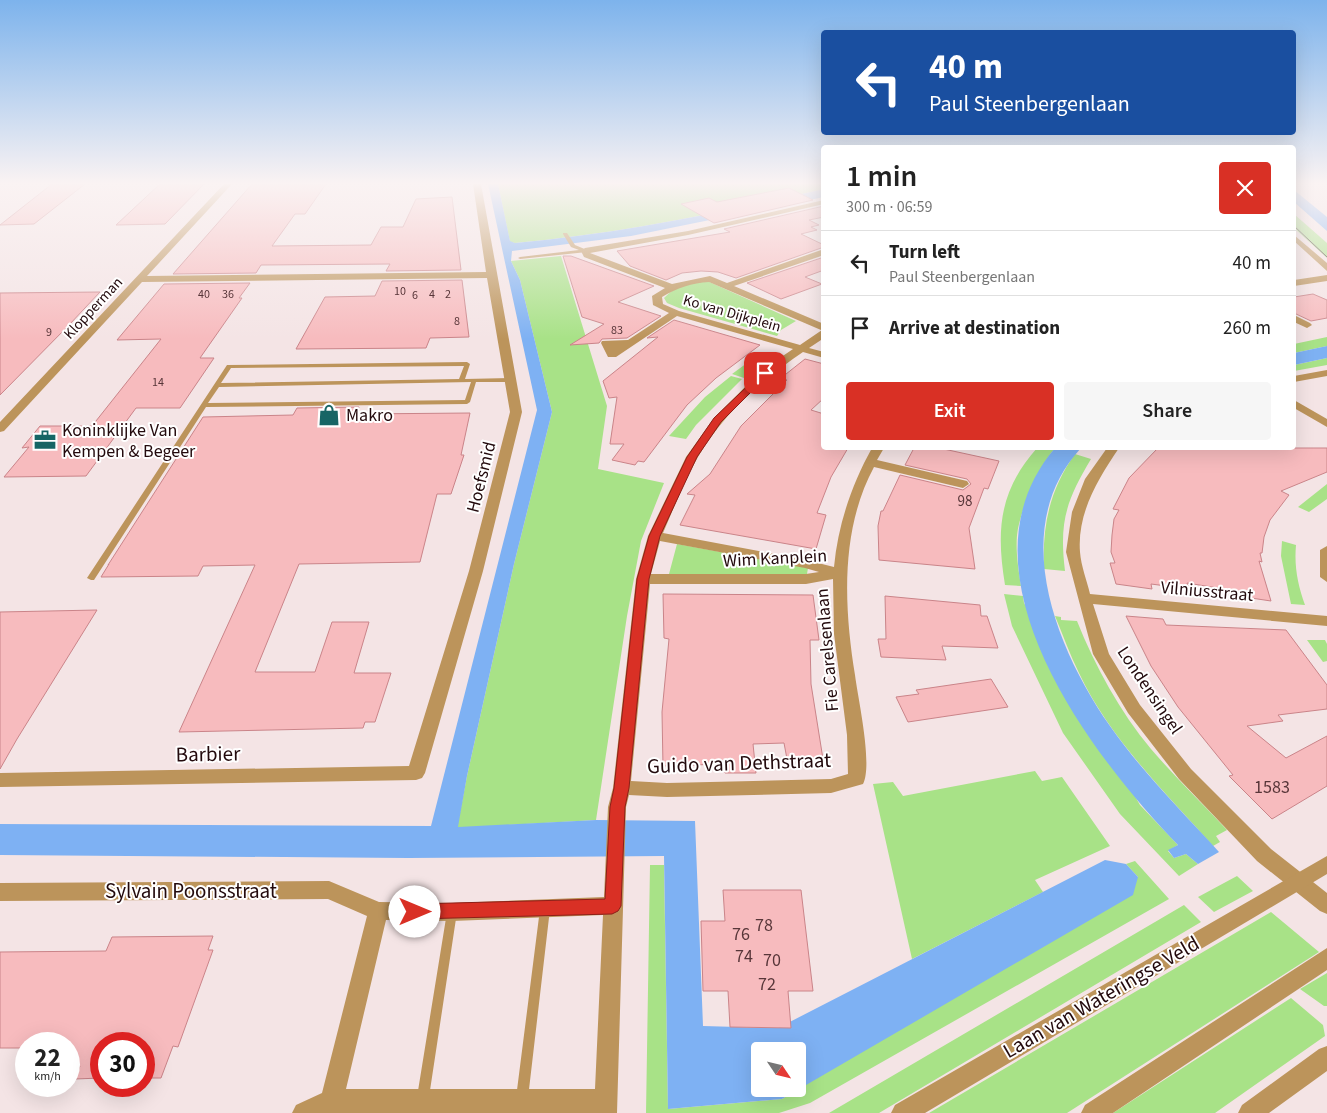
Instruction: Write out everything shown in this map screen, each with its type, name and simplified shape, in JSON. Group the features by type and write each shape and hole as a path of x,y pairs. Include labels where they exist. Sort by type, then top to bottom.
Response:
{"street":[{"name":"Klopperman","path":"0,429 180,236"},
{"name":"Hoefsmid","path":"416,773 476,571 516,412 484,236"},
{"path":"585,251 671,236"},
{"path":"1296,239 1327,268"},
{"name":"Ko van Dijkplein","path":"585,251 587,255 671,287"},
{"path":"729,285 821,253"},
{"path":"141,279 490,275"},
{"path":"1296,283 1327,278"},
{"name":"Ko van Dijkplein","path":"821,327 729,285 710,279 691,280 671,287 657,296 658,305 676,313 821,354"},
{"path":"630,343 676,313"},
{"path":"1296,319 1307,325"},
{"path":"304,1113 332,1100 522,1100 605,1107 617,807 622,788 643,579 654,536 692,457 718,420 765,373 821,335"},
{"path":"1296,379 1327,373"},
{"path":"1296,404 1327,424"},
{"name":"Fie Carelsenlaan","path":"856,779 858,753 844,659 840,573 841,551 850,508 869,462 877,450"},
{"name":"Londensingel","path":"1112,450 1091,478 1078,512 1073,552 1084,598 1102,654 1134,709 1185,774 1264,855 1299,882"},
{"path":"869,462 963,484"},
{"name":"Wim Kanplein","path":"654,536 806,564 840,573"},
{"path":"1327,550 1327,577"},
{"name":"Wim Kanplein","path":"643,579 806,579 840,573"},
{"name":"Vilniusstraat","path":"1084,598 1327,621"},
{"name":"Barbier","path":"0,780 416,773"},
{"name":"Guido van Dethstraat","path":"622,788 667,790 831,786 856,779"},
{"name":"Laan van Wateringse Veld","path":"903,1113 1327,864"},
{"path":"1299,882 1327,905"},
{"name":"Sylvain Poonsstraat","path":"0,892 329,890 378,911 452,912 612,906"},
{"path":"332,1100 378,911"},
{"path":"1093,1113 1327,958"},
{"path":"1250,1113 1327,1057"}],"lane":[{"path":"567,236 572,246 585,251"},
{"path":"520,258 585,251"},
{"path":"91,578 229,366 467,364 461,381"},
{"path":"217,385 510,380"},
{"path":"204,405 467,402 474,381"},
{"path":"522,1100 545,909"},
{"path":"422,1100 452,912"}],"green space":[{"path":"509,236 579,236 515,243 510,242"},
{"path":"1303,236 1319,236 1327,243 1327,258"},
{"path":"561,256 607,406 598,469 664,483 641,541 627,616 596,820 457,828 514,564 552,412 520,280 511,261"},
{"path":"705,280 796,321 781,330 777,336 679,308 667,303 664,298 678,288"},
{"path":"1327,337 1327,346 1296,353 1296,344"},
{"path":"762,352 772,356 744,378 732,374"},
{"path":"1327,358 1327,365 1296,371 1296,365"},
{"path":"731,376 742,379 696,425 686,439 669,436 705,397"},
{"path":"1035,450 1054,450 1033,484 1019,524 1017,547 1021,586 1005,585 1001,546 1003,512 1015,480 1024,464"},
{"path":"1075,454 1091,459 1082,474 1066,512 1063,539 1065,571 1044,569 1044,537 1049,508 1059,481"},
{"path":"1327,484 1327,499 1309,512 1298,507"},
{"path":"1282,541 1296,545 1297,576 1305,605 1291,604 1281,556"},
{"path":"677,544 808,568 807,574 669,574"},
{"path":"1004,594 1023,596 1024,603 1140,805 1178,845 1168,851 1174,858 1186,854 1198,864 1179,876 1120,814 1063,733 1012,626"},
{"path":"1055,616 1061,617 1061,620 1077,621 1109,688 1129,720 1169,770 1227,830 1216,836 1220,842 1213,846 1122,743 1092,697 1076,666"},
{"path":"1307,640 1325,640 1327,644 1327,661 1323,662"},
{"path":"1035,771 1042,781 1062,777 1110,846 1035,880 1043,892 912,959 873,784 893,782 903,796"},
{"path":"1135,861 1169,899 810,1103 779,1113 646,1113 650,865 664,865 668,1109 784,1098 806,1098 806,1084 1138,877 1126,864"},
{"path":"1237,876 1253,891 1214,912 1198,897"},
{"path":"1184,905 1201,922 879,1113 829,1113"},
{"path":"1271,912 1319,952 1067,1113 929,1113"},
{"path":"1327,973 1327,1006 1324,1006 1300,989"},
{"path":"1291,998 1323,1025 1325,1036 1215,1113 1113,1113"}],"water":[{"path":"499,236 509,236 510,241 515,243 579,236 631,236 512,251 511,261 520,280 552,412 514,564 467,776 458,827 596,820 695,821 703,1026 778,1028 1105,860 1126,864 1138,877 1133,895 806,1085 806,1042 751,1042 751,1098 784,1098 782,1099 668,1109 664,856 408,858 0,855 0,824 431,826 537,410"},
{"path":"1327,346 1327,358 1296,365 1296,353"},
{"path":"1054,450 1080,450 1059,480 1047,514 1043,551 1048,588 1058,625 1072,661 1090,695 1122,743 1219,852 1198,864 1186,854 1174,858 1168,850 1178,845 1143,807 1107,762 1073,712 1044,659 1025,604 1018,549 1027,497"}],"building":[{"path":"206,236 279,236 272,246 371,245 376,236 457,236 461,270 386,271 390,264 261,265 256,273 173,274"},
{"path":"707,236 805,236 821,244 821,248 736,278 718,272 701,271 682,273 666,280 630,266 617,251"},
{"path":"563,256 571,256 654,286 618,302 661,316 627,338 602,339 599,343 570,345 604,324 582,317"},
{"path":"821,258 821,271 805,277 821,284 781,299 747,283"},
{"path":"462,280 469,337 430,338 426,348 296,349 325,297 375,296 382,281"},
{"path":"250,283 239,298 242,298 200,358 214,358 180,408 136,408 86,476 4,477 29,447 22,448 40,426 92,426 161,339 117,340 164,284"},
{"path":"100,292 69,325 0,395 0,293"},
{"path":"1313,294 1327,300 1327,318 1311,321 1296,314 1296,297"},
{"path":"674,320 760,345 716,378 687,405 644,462 638,461 635,465 612,460 624,444 610,444 617,397 609,398 603,381 658,337 647,338"},
{"path":"805,359 821,363 821,401 811,410 821,413 821,450 847,450 831,477 817,513 826,515 816,549 680,525 695,495 687,494 710,474 741,426 787,380 781,378"},
{"path":"359,407 356,414 470,413 461,455 464,455 451,494 437,494 420,562 299,564 255,672 315,672 332,622 369,622 354,673 391,673 375,722 365,722 363,728 179,732 255,565 203,566 198,576 101,577 203,417 293,415 297,408"},
{"path":"1296,448 1327,448 1327,472 1281,491 1289,495 1270,520 1264,537 1262,553 1260,553 1262,562 1259,561 1271,601 1231,595 1230,590 1187,583 1189,589 1151,584 1152,589 1116,584 1110,563 1115,563 1111,552 1112,535 1114,519 1119,510 1113,509 1129,478 1156,450 1296,450"},
{"path":"913,450 948,450 999,461 988,489 984,488 969,528 975,569 879,560 878,526 881,511 883,511 900,475 963,490 971,484 967,479 905,465"},
{"path":"663,594 813,595 819,640 810,640 811,684 823,759 787,759 784,743 753,744 756,773 725,773 724,764 663,766 662,712 669,639 664,638"},
{"path":"885,596 980,605 981,616 987,616 998,648 942,646 946,660 881,657 878,639 886,639"},
{"path":"97,610 17,739 0,769 0,612"},
{"path":"1126,616 1163,619 1166,625 1286,630 1327,685 1327,709 1278,715 1283,721 1247,726 1286,758 1327,736 1327,786 1272,819 1229,776 1233,775 1178,707 1151,666"},
{"path":"991,679 1008,707 908,722 896,697 919,694 916,690"},
{"path":"723,890 801,890 813,991 788,991 791,1028 730,1027 728,991 703,991 701,921 725,921"},
{"path":"213,936 208,950 213,950 178,1047 173,1046 161,1078 155,1078 155,1032 90,1032 90,1078 80,1079 80,1032 15,1032 15,1048 0,1048 0,952 106,951 112,937"}],"tram line":[{"path":"1305,236 1327,257"}],"place":[{"name":"Makro","path":"329,415"},
{"name":"Koninklijke Van Kempen & Begeer","path":"45,440"}],"route":[{"path":"415,912 612,906 617,807 622,788 643,579 654,536 692,457 718,420 765,373"}]}
